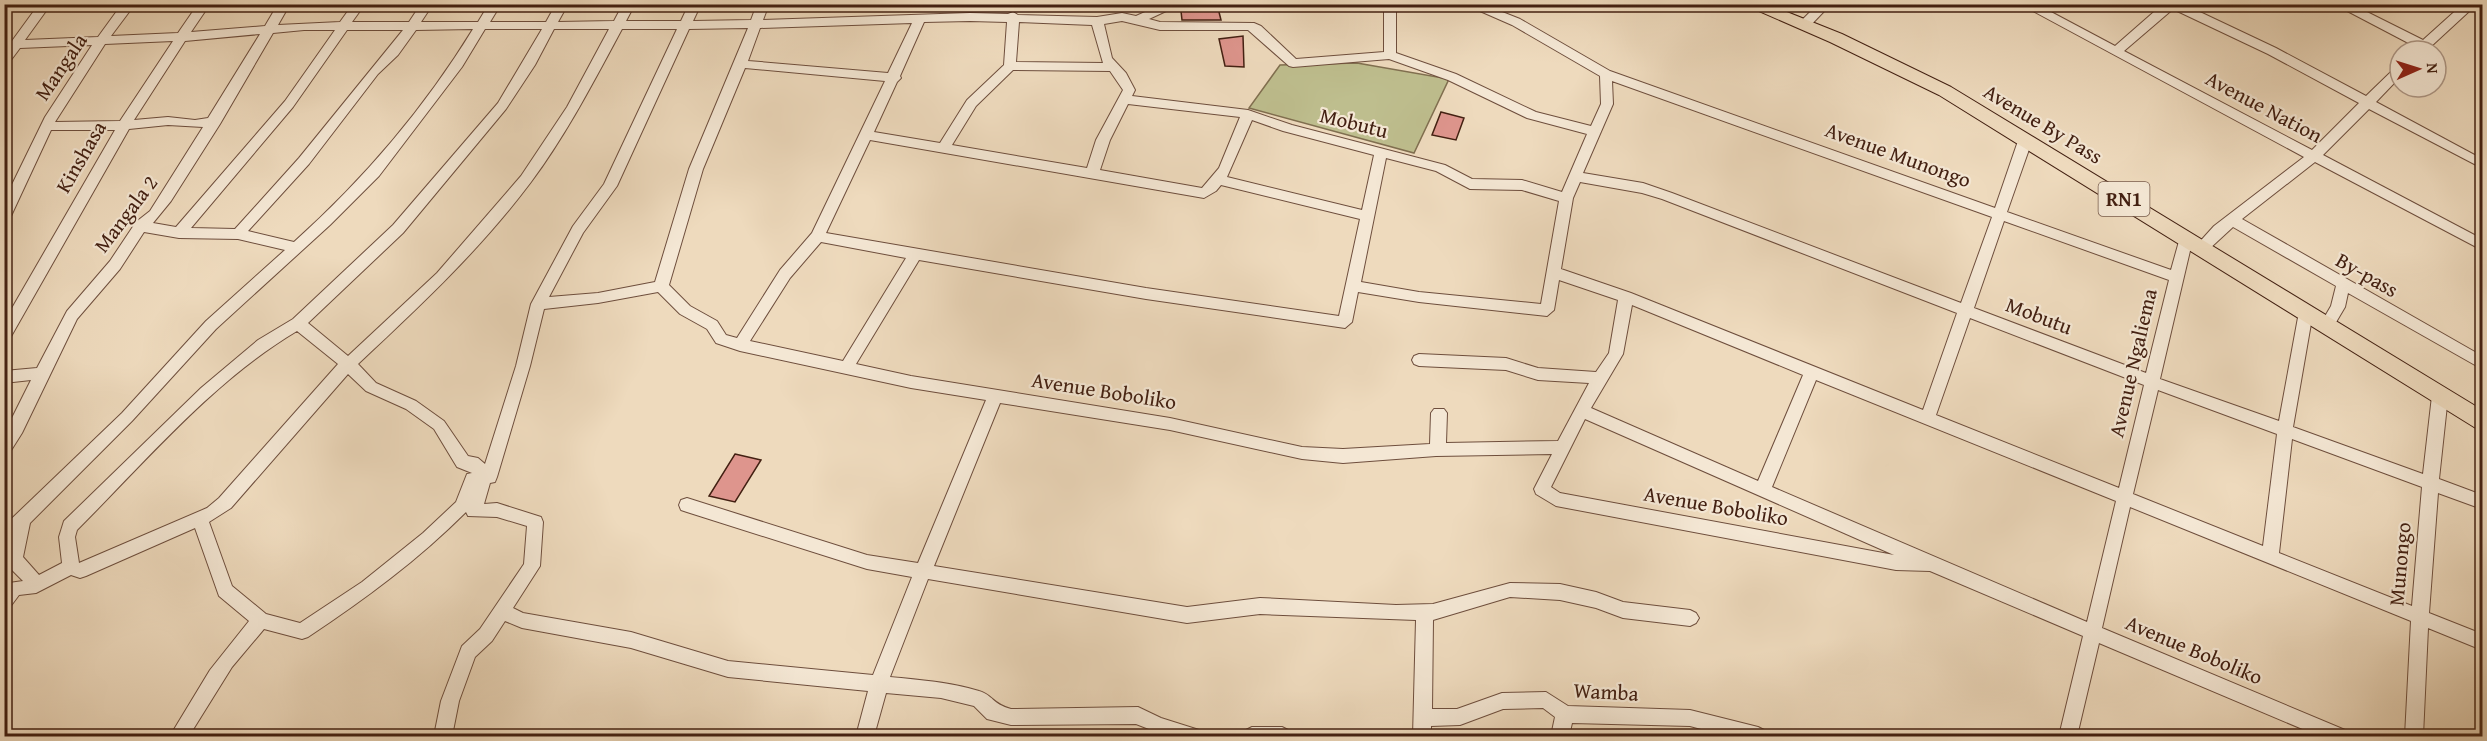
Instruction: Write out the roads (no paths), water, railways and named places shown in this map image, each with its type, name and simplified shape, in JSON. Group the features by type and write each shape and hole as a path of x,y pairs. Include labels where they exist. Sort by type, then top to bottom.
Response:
{"highway":[{"name":"Avenue By Pass","path":"1750,4 1804,25 1909,72 2026,138 2482,421"}],"street":[{"path":"4,61 10,44 45,4"},
{"name":"Mangala","path":"4,216 47,126 84,64 129,4"},
{"name":"Kinshasa","path":"4,336 126,123 204,4"},
{"name":"Mangala 2","path":"4,447 17,429 42,374 78,306 115,265 141,226 155,214 166,198 215,121 284,4"},
{"path":"179,233 289,104 359,4"},
{"path":"238,234 304,161 364,83 394,52 427,4"},
{"path":"4,537 127,417 210,325 325,222 385,160 458,64 495,4"},
{"path":"71,567 67,537 70,526 206,392 263,344 298,323 398,230 467,150 511,93 562,4"},
{"path":"71,567 80,571 213,513 238,489 348,364 442,277 526,179 567,118 620,25 629,4"},
{"path":"298,323 348,364 371,387 411,405 439,425 463,462 472,464 489,477 523,366 538,304 578,230 610,186 695,4"},
{"path":"538,304 598,298 661,286 696,169 741,64 763,4"},
{"path":"900,19 903,4"},
{"path":"1118,4 1122,17"},
{"path":"1137,21 1175,4"},
{"path":"1390,4 1390,55"},
{"name":"Avenue Munongo","path":"1470,4 1525,26 1606,74 2175,277"},
{"path":"1804,25 1825,4"},
{"name":"Avenue Nation","path":"2026,4 2482,245"},
{"path":"2115,52 2171,4 2272,51 2482,164"},
{"path":"2340,4 2405,39"},
{"path":"2432,39 2470,4"},
{"path":"10,44 104,38 182,37 269,28 755,23 828,16 920,19 971,11 1013,16 1034,11 1097,21 1122,17 1160,26 1250,26 1257,29 1293,63 1390,55 1452,77 1532,115 1596,132"},
{"path":"944,148 967,109 1010,66 1013,16"},
{"path":"740,345 785,273 818,236 895,78 920,19"},
{"path":"1092,175 1103,140 1129,90 1102,51 1097,21"},
{"path":"741,64 895,78"},
{"path":"1010,66 1111,67"},
{"path":"1352,286 1419,297 1547,310 1566,198 1578,177 1607,104 1606,74"},
{"path":"2194,243 2232,220 2313,157 2388,82"},
{"name":"Mobutu","path":"1126,99 1248,114 1288,128 1440,168 1470,184 1522,185 1566,198"},
{"path":"868,135 1204,193 1211,190 1218,179 1248,114"},
{"path":"47,126 83,124 87,127 168,121 195,124 215,121"},
{"path":"1927,420 2026,138"},
{"path":"818,236 837,242 916,253 1078,284 1345,322 1381,151"},
{"name":"Mobutu","path":"1578,177 1642,188 1667,196 2150,381 2430,481 2482,502"},
{"path":"1218,179 1366,216"},
{"name":"By-pass","path":"2232,220 2482,363"},
{"path":"141,226 179,233 238,234 296,248"},
{"name":"Avenue Ngaliema","path":"2068,736 2175,277 2194,243"},
{"path":"848,367 916,253"},
{"path":"1553,272 1626,297 2482,642"},
{"path":"2327,325 2338,307 2343,285"},
{"name":"Avenue Boboliko","path":"661,286 685,310 712,325 721,339 740,345 911,382 1170,424 1302,453 1343,456 1436,450 1563,447"},
{"name":"Avenue Boboliko","path":"1626,297 1616,354 1599,378 1542,489 1556,499 1896,563 1931,564"},
{"path":"2271,558 2285,430 2306,312"},
{"path":"1419,360 1506,364 1538,374 1599,378"},
{"path":"1763,488 1811,373"},
{"path":"4,377 42,374"},
{"path":"865,736 879,682 994,396"},
{"name":"Munongo","path":"2414,736 2418,617 2440,396"},
{"name":"Avenue Boboliko","path":"1583,411 1763,488 1931,564 2338,736"},
{"path":"1436,450 1439,440 1439,413"},
{"path":"200,519 225,591 261,620 302,631 368,587 429,538 462,506 473,479 483,480 474,511 497,510 535,522 532,566 486,635 468,652 450,701 443,736"},
{"path":"687,505 867,562 1187,615 1260,606 1396,613 1425,612 1510,590 1560,592 1596,600 1623,610 1690,618"},
{"path":"22,520 9,555 37,584"},
{"path":"4,602 15,588 37,584 71,567"},
{"path":"501,611 522,620 631,640 728,669 879,682 941,690 979,699 993,713 1011,717 1138,715 1157,725 1193,736"},
{"path":"1422,736 1425,612"},
{"path":"179,736 219,669 236,645 261,620"},
{"name":"Wamba","path":"1421,718 1460,717 1469,711 1481,710 1502,701 1545,700 1565,714 1690,718 1758,736"},
{"path":"1560,736 1565,714"},
{"path":"1252,736 1282,736"}]}
